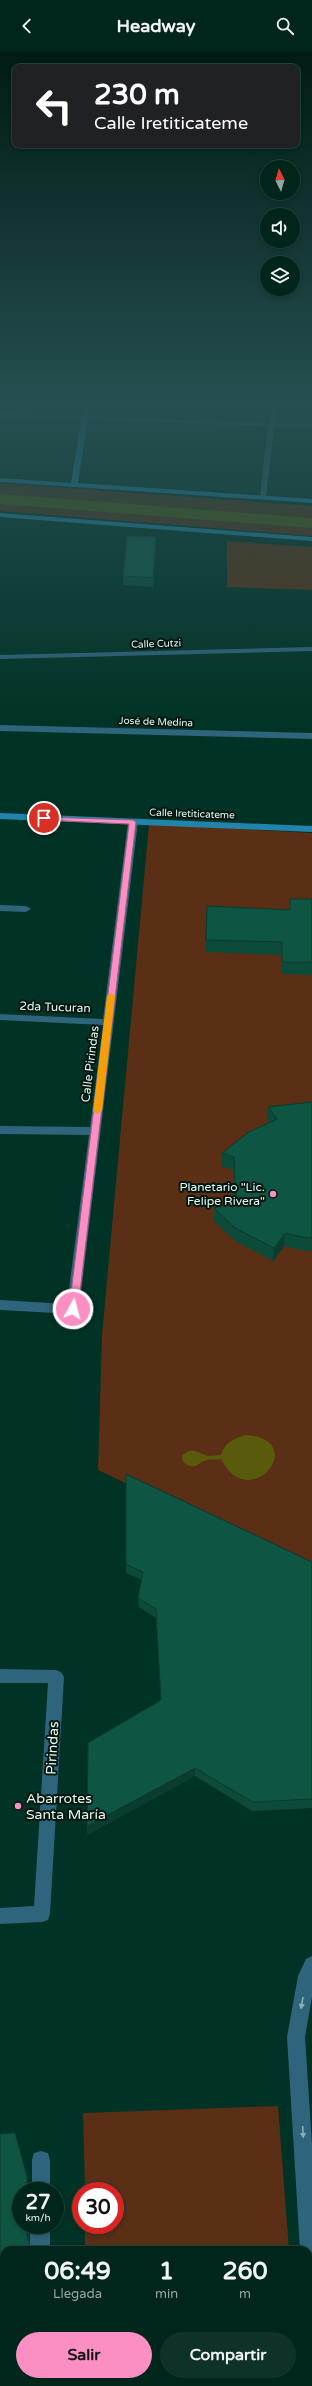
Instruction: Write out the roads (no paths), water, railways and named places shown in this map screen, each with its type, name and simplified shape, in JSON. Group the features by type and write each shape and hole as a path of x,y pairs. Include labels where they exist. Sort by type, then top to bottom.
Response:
{"main road":[{"path":"0,515 312,539"},
{"name":"Calle Iretiticateme","path":"0,816 312,829"}],"street":[{"name":"Calle Cutzi","path":"0,658 312,649"},
{"name":"José de Medina","path":"0,728 312,736"},
{"name":"Calle Pirindas","path":"0,1305 73,1309 133,822"},
{"path":"0,908 26,909"},
{"name":"2da Tucuran","path":"0,1018 108,1022"},
{"path":"0,1130 95,1131"},
{"name":"Pirindas","path":"0,1676 56,1677 42,1914 0,1916"},
{"path":"309,2246 296,2037 307,1976 312,1965"},
{"path":"40,2182 41,2160"},
{"path":"40,2234 40,2246"}],"waterway":[{"path":"181,513 312,523"}],"place":[{"name":"Planetario \"Lic. Felipe Rivera\"","path":"273,1194"},
{"name":"Abarrotes Santa María","path":"18,1806"}]}
